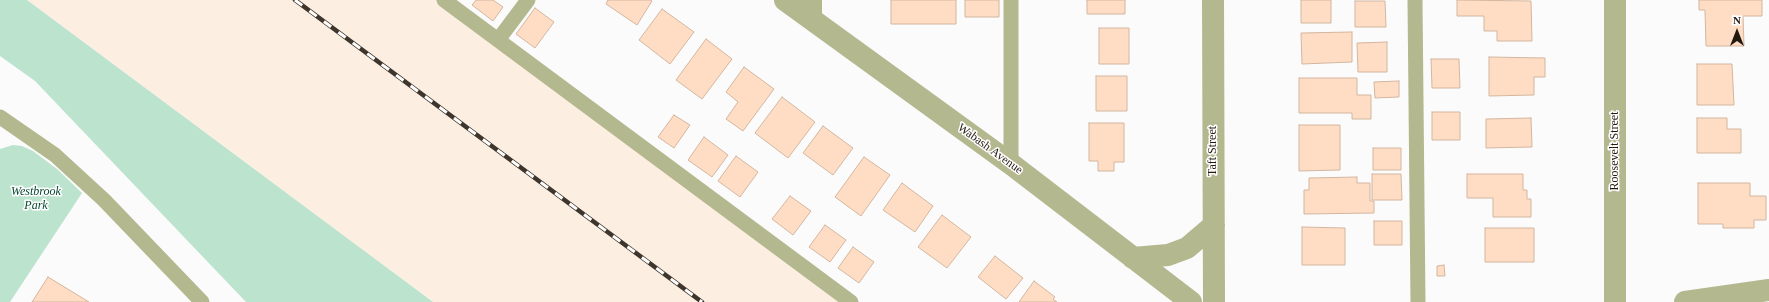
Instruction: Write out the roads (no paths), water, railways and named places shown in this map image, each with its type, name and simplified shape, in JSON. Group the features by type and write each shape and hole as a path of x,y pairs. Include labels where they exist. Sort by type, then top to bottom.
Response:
{"street":[{"name":"Wabash Avenue","path":"785,0 811,9 1191,302"},
{"name":"Taft Street","path":"1213,0 1214,302"},
{"name":"Roosevelt Street","path":"1615,0 1615,302"},
{"path":"1133,258 1168,255 1187,248 1214,224"},
{"path":"1685,302 1769,290"}],"lane":[{"path":"444,0 851,302"},
{"path":"498,40 528,0"},
{"path":"1011,0 1011,164"},
{"path":"1415,0 1418,302"},
{"path":"0,117 55,154 104,200 202,302"}],"railway":[{"path":"295,0 702,302"}],"park label":[{"name":"Westbrook Park","path":"36,199"}]}
